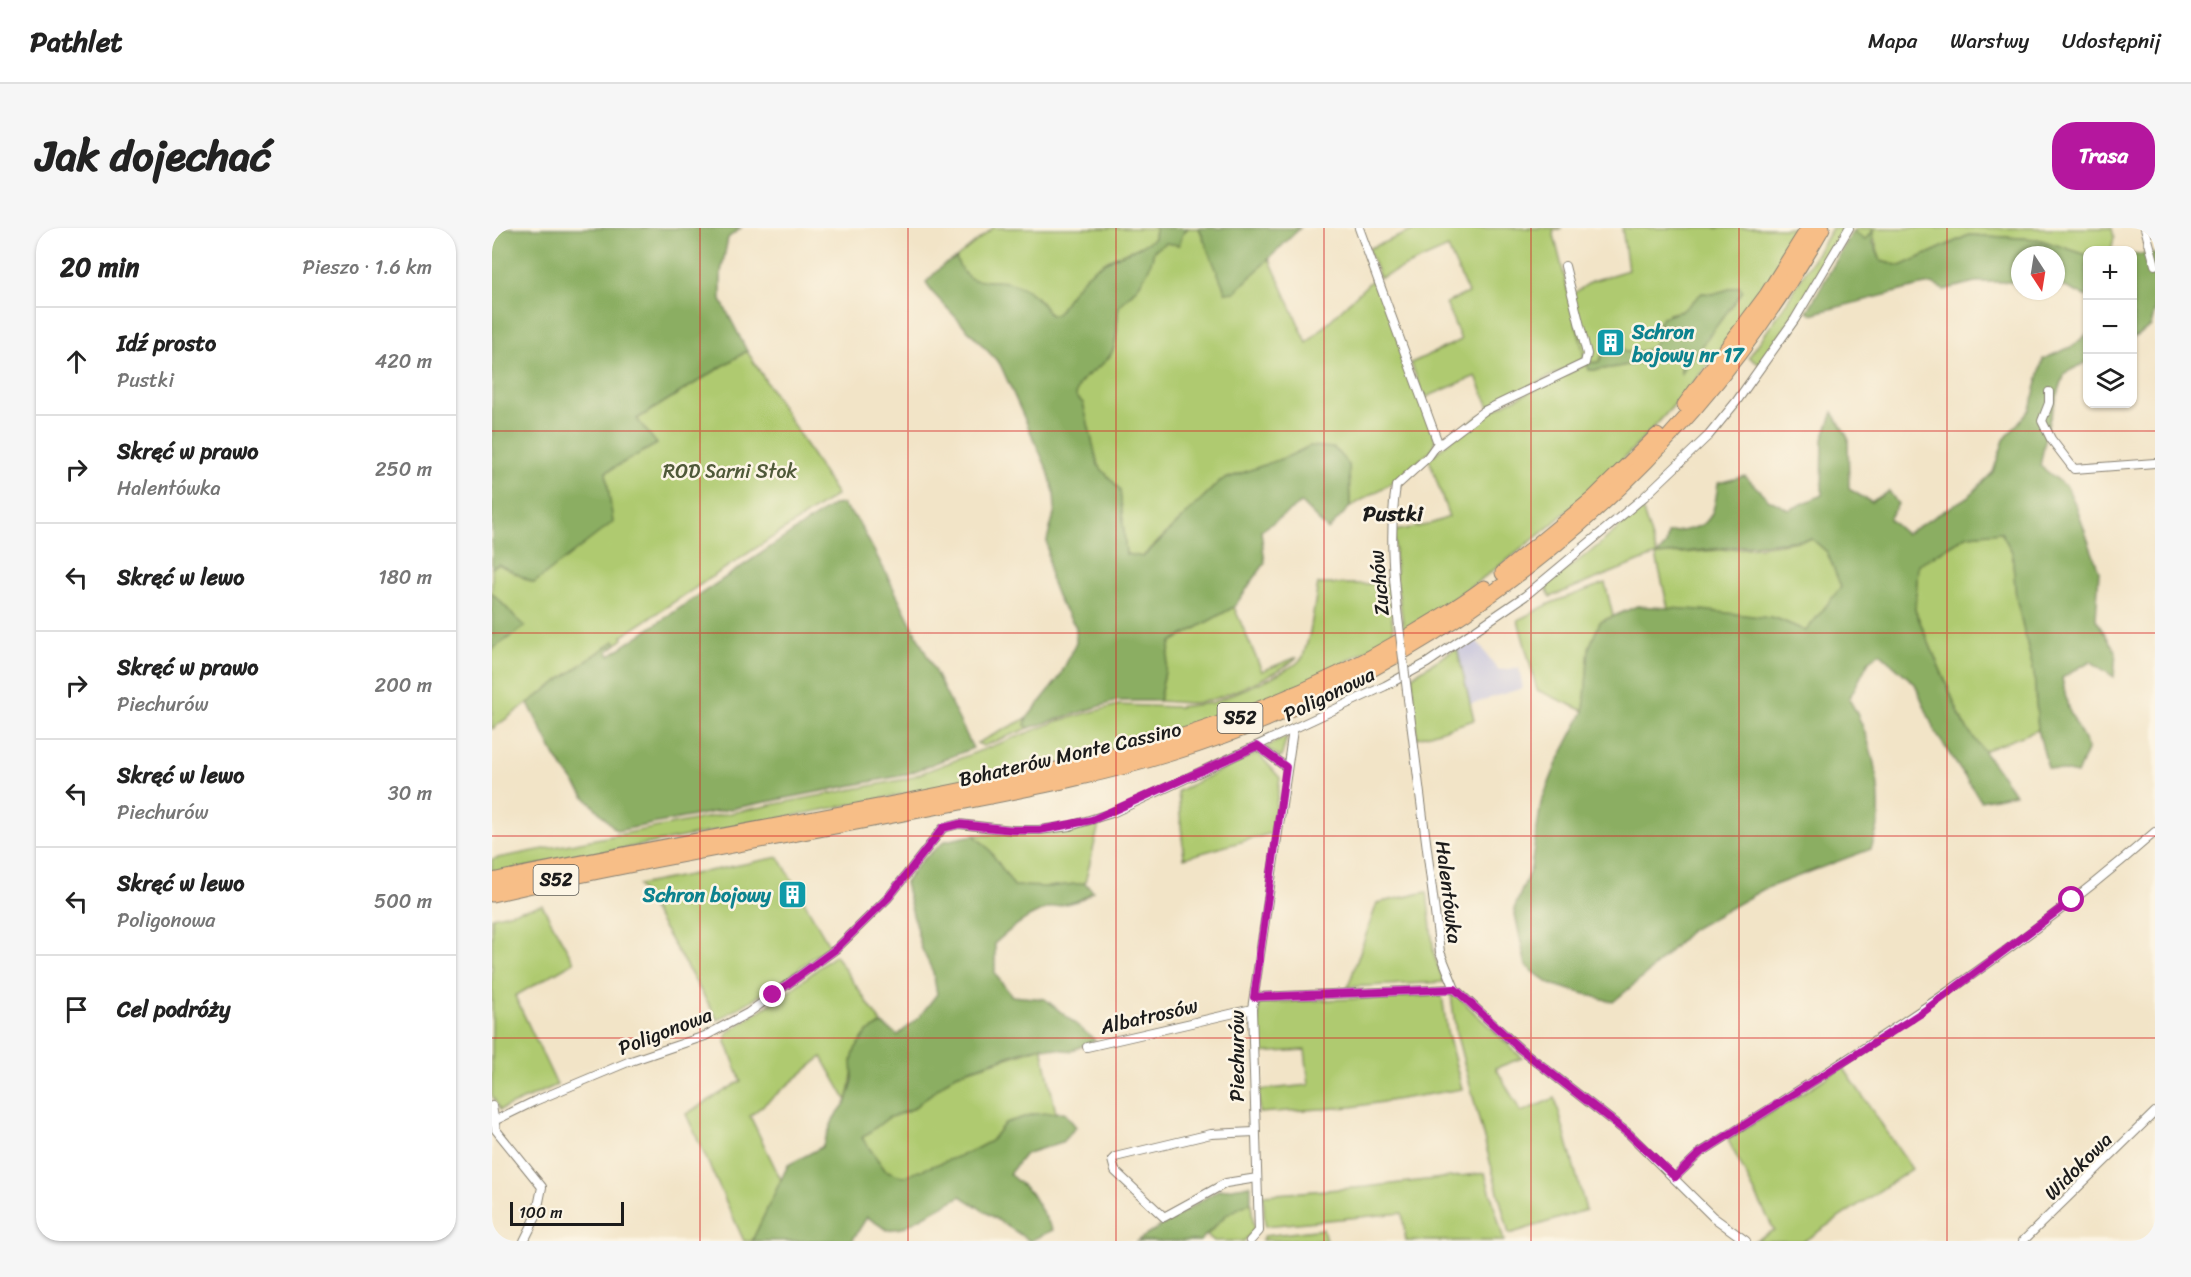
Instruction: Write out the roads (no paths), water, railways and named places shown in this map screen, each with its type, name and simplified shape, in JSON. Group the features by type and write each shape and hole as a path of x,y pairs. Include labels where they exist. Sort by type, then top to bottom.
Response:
{"highway":[{"name":"Bohaterów Monte Cassino","path":"492,881 967,789 1102,760 1211,728 1267,708 1323,682 1386,650 1472,597 1534,550 1593,499 1686,404 1767,295 1809,228"},
{"name":"Bohaterów Monte Cassino","path":"492,894 1074,779 1215,739 1326,693 1392,659 1477,606 1539,559 1600,507 1686,420 1730,367 1777,300 1822,228"}],"street":[{"path":"1359,228 1438,446"},
{"name":"Poligonowa","path":"494,1121 628,1062 705,1036 748,1013 836,949 888,898 943,828 959,824 1012,830 1040,830 1092,820 1385,686 1471,634 1524,596 1673,472 1736,402 1795,319 1849,228"},
{"path":"2145,228 2155,265"},
{"name":"Zuchów","path":"1408,699 1392,555 1396,486 1438,446 1484,411 1585,363 1587,354 1565,266"},
{"path":"2049,392 2049,403 2042,421 2051,440 2074,469 2155,463"},
{"name":"Halentówka","path":"1408,699 1440,952 1455,989 1519,1048 1629,1134 1713,1217 1746,1241"},
{"name":"Piechurów","path":"1250,1241 1259,1231 1252,1009 1293,730"},
{"path":"1257,746 1286,767"},
{"path":"1675,1177 1700,1153 1923,1012 2029,934 2155,832"},
{"path":"1254,997 1455,989"},
{"name":"Albatrosów","path":"1087,1047 1252,1009"},
{"path":"492,1107 496,1130 542,1187 542,1197 536,1217 524,1241"},
{"name":"Widokowa","path":"2023,1241 2155,1112"},
{"path":"1255,1132 1211,1134 1115,1156 1112,1160 1115,1171 1164,1216 1226,1183 1257,1178"}],"place":[{"name":"Schron bojowy nr 17","path":"1611,343"},
{"name":"Schron bojowy","path":"792,895"}],"district":[{"name":"Pustki","path":"1393,514"}],"park label":[{"name":"ROD Sarni Stok","path":"730,471"}]}
